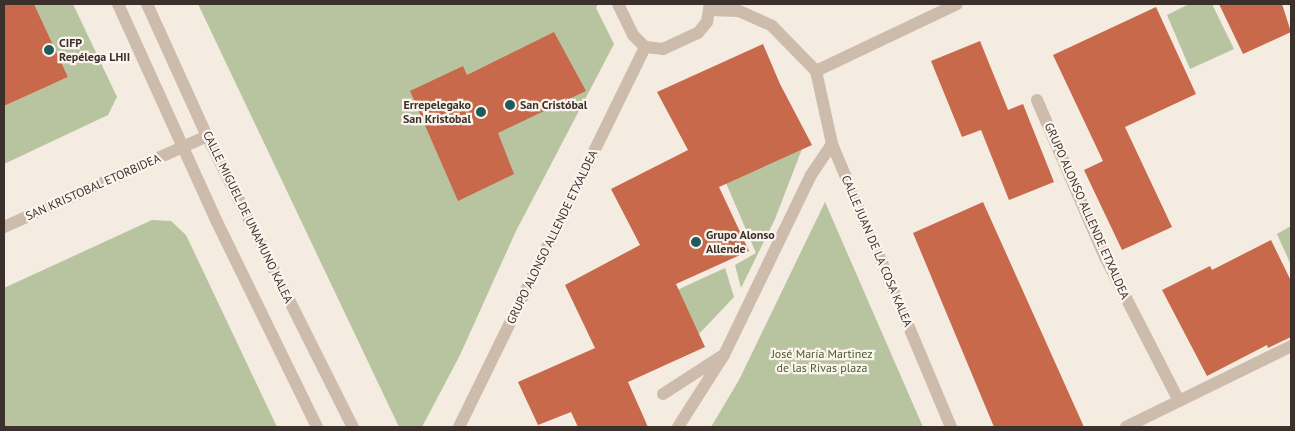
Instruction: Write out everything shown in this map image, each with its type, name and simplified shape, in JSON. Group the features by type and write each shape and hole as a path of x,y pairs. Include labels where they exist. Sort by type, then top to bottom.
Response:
{"street":[{"path":"118,4 216,220 317,427"},
{"name":"CALLE MIGUEL DE UNAMUNO KALEA","path":"147,4 207,136 353,427"},
{"path":"618,4 633,35 646,47 663,49 683,43 707,22 710,7 739,11 772,26 816,71 957,4"},
{"name":"GRUPO ALONSO ALLENDE ETXALDEA","path":"459,427 646,47"},
{"name":"CALLE JUAN DE LA COSA KALEA","path":"816,71 832,144 950,427"},
{"name":"GRUPO ALONSO ALLENDE ETXALDEA","path":"1037,100 1105,257 1179,401"},
{"name":"SAN KRISTOBAL ETORBIDEA","path":"4,227 207,136"},
{"path":"678,427 724,355 811,175 832,144"},
{"path":"1126,427 1147,423 1179,401 1291,346"},
{"path":"664,394 724,355"}],"green space":[{"name":"CIFP Repélega LHII","path":"34,4 73,4 117,97 108,115 4,164 4,106 68,77"},
{"path":"198,4 598,4 596,8 614,44 516,231 460,355 422,427 399,427"},
{"path":"1189,4 1212,4 1234,49 1190,69 1167,15"},
{"path":"802,149 775,219 741,288 735,265 756,253 726,183"},
{"name":"José María Martinez de las Rivas plaza","path":"825,202 923,427 711,427 739,380"},
{"path":"152,220 171,221 186,235 277,427 4,427 4,288"},
{"path":"1291,226 1291,265 1277,234"},
{"path":"725,268 734,297 699,334 677,290"}],"building":[{"path":"4,4 34,4 68,77 4,106"},
{"path":"1219,4 1282,4 1291,32 1243,54"},
{"path":"1156,7 1196,94 1125,127 1172,227 1122,250 1084,170 1103,161 1053,55"},
{"name":"Errepelegako San Kristobal","path":"554,32 586,91 498,133 514,174 458,201 410,91 463,66 467,75"},
{"path":"980,41 1008,110 1023,104 1054,182 1009,200 981,130 962,137 931,61"},
{"name":"Grupo Alonso Allende","path":"763,44 780,84 812,145 719,187 749,251 676,284 705,347 628,382 648,427 578,427 571,412 538,425 518,382 595,348 565,285 640,245 611,189 688,150 657,92"},
{"path":"983,202 1084,427 994,427 913,233"},
{"path":"1271,240 1291,281 1291,337 1268,348 1267,345 1207,376 1162,290 1210,266 1212,270"}],"place":[{"name":"CIFP Repélega LHII","path":"49,50"},
{"name":"San Cristóbal","path":"510,105"},
{"name":"Errepelegako San Kristobal","path":"481,112"},
{"name":"Grupo Alonso Allende","path":"696,242"}]}
